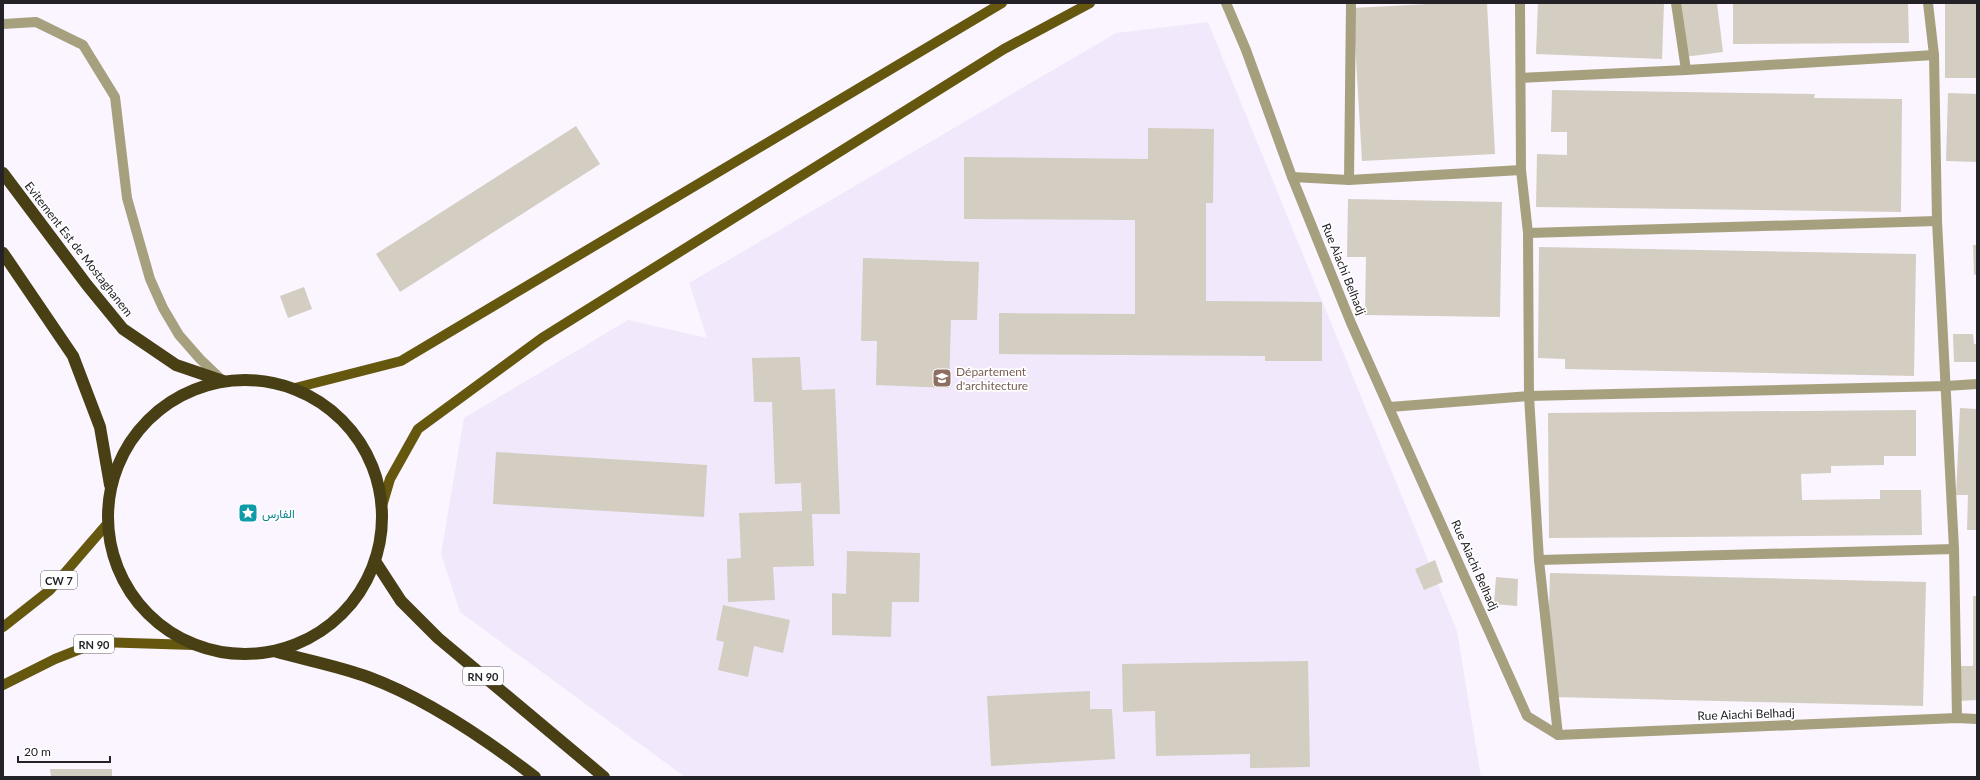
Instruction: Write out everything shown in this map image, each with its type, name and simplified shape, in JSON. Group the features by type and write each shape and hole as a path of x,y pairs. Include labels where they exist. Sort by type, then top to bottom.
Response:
{"highway":[{"name":"Evitement Est de Mostaghanem","path":"3,174 87,286 123,329 176,365 223,381"},
{"path":"3,253 73,356 100,427 110,485 107,524 115,563 133,597 160,625 194,645 234,654 274,651 318,634 353,602 375,561 382,534 382,506 374,468 355,435 328,407 295,388 259,380 223,381 184,393 150,416 126,447 110,485"},
{"name":"RN 90","path":"375,561 401,601 438,638 604,777"},
{"path":"274,651 368,676 422,700 513,760 535,777"}],"main road":[{"path":"295,388 400,361 1002,3"},
{"path":"382,506 390,479 418,429 542,338 1004,49 1090,3"},
{"name":"CW 7","path":"3,628 50,590 107,524"},
{"name":"RN 90","path":"3,685 55,659 98,642 194,645"}],"street":[{"name":"Rue Aiachi Belhadj","path":"1226,3 1246,50 1292,177 1352,323 1527,716 1558,735 1957,718 1977,719"},
{"path":"1349,180 1351,3"},
{"path":"1520,3 1521,170 1528,233 1529,396 1540,560 1558,735"},
{"path":"1676,3 1686,70"},
{"path":"1928,3 1934,55 1936,221 1954,549 1957,718"},
{"path":"3,24 36,22 83,45 111,90 115,97 123,158 126,198 150,279 163,308 179,335 200,359 223,381"},
{"path":"1521,78 1934,55"},
{"path":"1292,177 1349,180 1521,170"},
{"path":"1528,233 1936,221"},
{"path":"1390,407 1529,396 1977,384"},
{"path":"1540,560 1954,549"}],"shaded area":[{"name":"Département d'architecture","path":"1208,22 1457,631 1481,777 685,777 460,612 441,554 464,418 628,320 707,338 689,283 1116,33"}],"building":[{"path":"1446,3 1487,3 1495,154 1362,161 1353,8"},
{"path":"1538,3 1664,3 1662,59 1536,54"},
{"path":"1677,3 1717,3 1723,52 1684,57"},
{"path":"1733,3 1908,3 1909,43 1733,44"},
{"path":"1945,3 1977,3 1977,78 1945,78"},
{"path":"1552,90 1815,94 1814,98 1902,99 1901,212 1536,207 1537,154 1567,155 1567,132 1551,132"},
{"path":"1948,93 1977,94 1977,162 1946,161"},
{"path":"576,126 600,164 400,292 376,254"},
{"path":"1148,128 1214,129 1213,203 1206,203 1206,301 1322,302 1322,361 1265,361 1265,356 999,354 999,313 1135,314 1135,220 964,219 964,157 1148,159"},
{"path":"1348,199 1502,202 1500,317 1365,315 1366,257 1347,257"},
{"path":"1973,245 1977,245 1977,274 1974,275"},
{"path":"1539,247 1916,254 1914,376 1565,369 1565,359 1538,358"},
{"path":"863,258 979,262 977,320 951,320 949,388 876,385 877,341 861,341"},
{"path":"304,287 312,309 288,318 280,296"},
{"path":"1953,334 1973,334 1974,344 1977,344 1977,362 1954,362"},
{"path":"800,357 802,390 835,389 840,514 812,514 814,566 773,567 775,600 728,602 727,559 741,558 739,513 802,511 801,483 775,484 772,402 754,402 752,358"},
{"path":"1960,408 1977,409 1977,530 1967,530 1968,495 1956,495"},
{"path":"1916,410 1916,456 1884,456 1884,465 1831,466 1831,473 1801,474 1802,500 1880,499 1880,490 1921,490 1922,535 1549,538 1548,413"},
{"path":"496,452 707,465 704,517 493,504"},
{"path":"847,551 920,553 919,602 892,602 891,637 832,635 832,593 846,594"},
{"path":"1435,560 1443,582 1424,590 1415,569"},
{"path":"1550,573 1926,582 1923,706 1554,697 1547,678"},
{"path":"1496,577 1518,579 1517,606 1494,604"},
{"path":"1973,596 1977,596 1977,700 1959,701 1959,666 1973,666"},
{"path":"723,605 790,620 783,653 754,646 748,677 718,670 724,642 716,640"},
{"path":"1308,661 1310,767 1250,768 1250,754 1156,756 1155,711 1123,712 1122,664"},
{"path":"1090,691 1090,709 1112,709 1115,759 991,766 987,696"},
{"path":"50,769 112,769 112,777 51,777"}],"place":[{"name":"Département d'architecture","path":"942,378"},
{"name":"الفارس","path":"248,513"}]}
